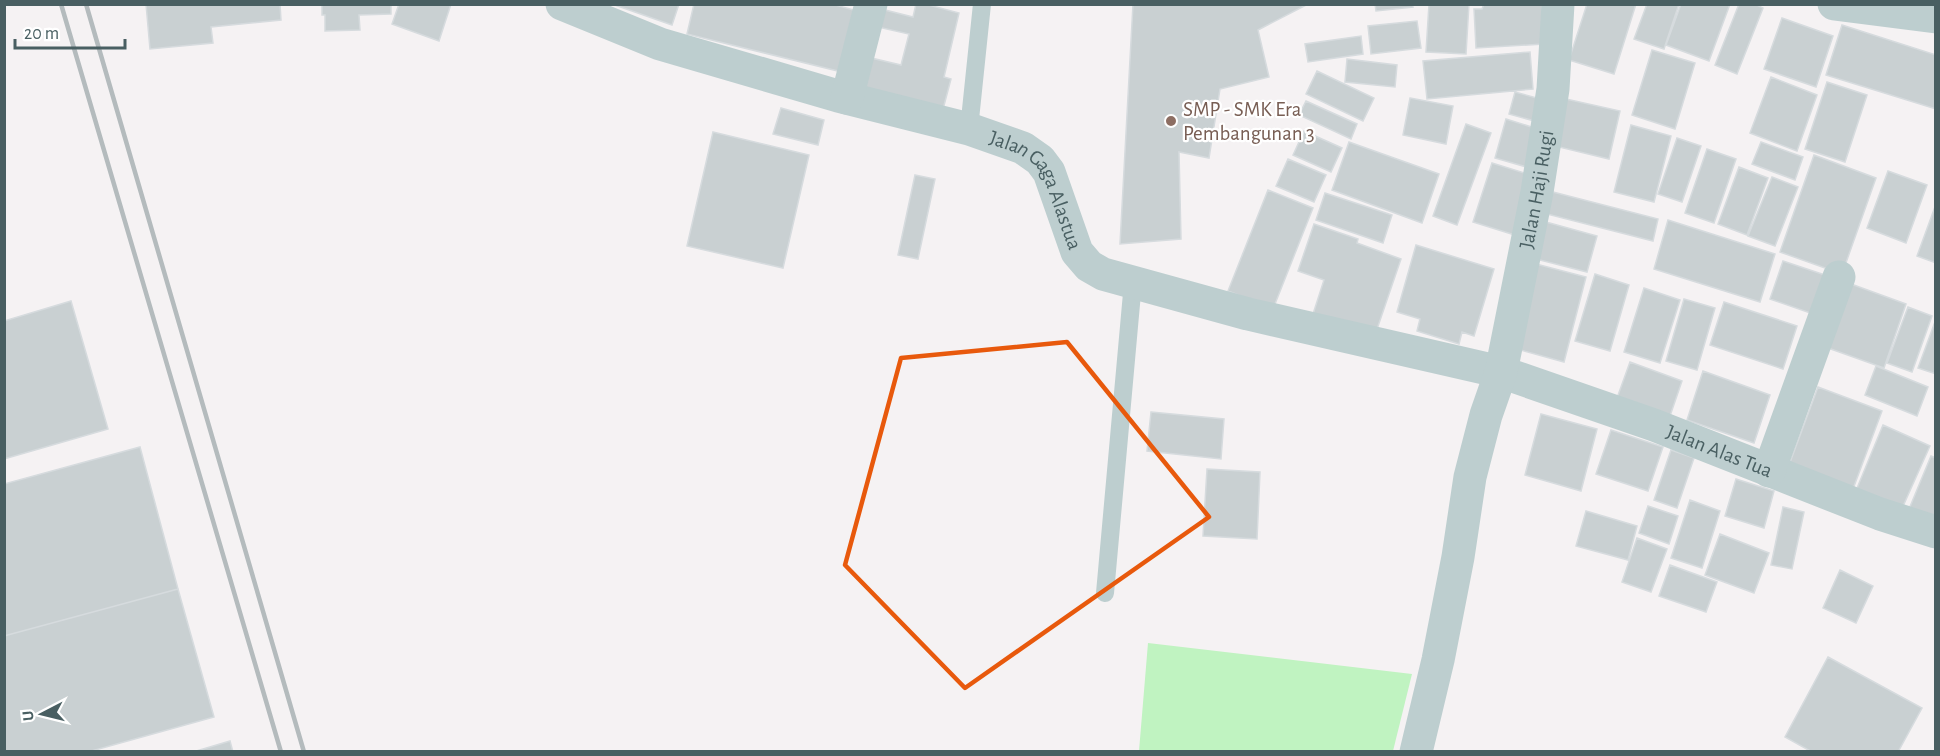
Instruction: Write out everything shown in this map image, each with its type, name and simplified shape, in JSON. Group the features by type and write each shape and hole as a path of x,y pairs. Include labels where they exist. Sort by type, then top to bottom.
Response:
{"street":[{"name":"Jalan Gaga Alastua","path":"562,4 660,44 847,98 969,129 1013,144 1040,160 1049,172 1073,244 1081,258 1103,274 1248,314 1501,372"},
{"path":"847,98 871,4"},
{"name":"Jalan Haji Rugi","path":"1416,752 1441,649 1470,477 1486,415 1501,372 1539,180 1553,89 1558,4"},
{"path":"1834,4 1935,17"},
{"path":"1769,471 1839,277"},
{"name":"Jalan Alas Tua","path":"1501,372 1654,425 1880,514 1935,532"}],"lane":[{"path":"969,129 982,4"},
{"path":"1105,593 1133,282"}],"highlighted area":[{"path":"1067,342 1209,517 965,688 845,565 901,358"}],"green space":[{"path":"1148,643 1412,674 1393,751 1139,751"}],"building":[{"path":"146,4 280,4 281,20 211,27 213,43 150,49"},
{"path":"322,4 391,4 391,14 359,15 360,30 325,31"},
{"path":"399,4 451,4 439,41 392,24"},
{"path":"612,4 679,4 672,25"},
{"path":"694,4 832,4 861,12 846,73 687,34"},
{"path":"916,4 925,4 959,13 944,77 951,79 942,113 859,93 867,57 901,65 909,34 869,25 873,7 913,17"},
{"name":"SMP - SMK Era Pembangunan 3","path":"1133,4 1308,4 1258,30 1269,77 1220,89 1209,158 1179,152 1181,239 1120,244"},
{"path":"1375,4 1412,4 1413,7 1376,11"},
{"path":"1429,4 1469,4 1466,54 1426,52"},
{"path":"1484,4 1542,5 1544,44 1476,48 1474,9 1482,9"},
{"path":"1587,4 1636,4 1614,74 1569,60"},
{"path":"1647,4 1679,4 1664,49 1634,39"},
{"path":"1681,4 1730,4 1709,61 1666,45"},
{"path":"1739,4 1755,4 1763,8 1737,74 1715,65"},
{"path":"1782,18 1833,36 1816,87 1764,69"},
{"path":"1417,21 1421,48 1371,54 1368,26"},
{"path":"1842,25 1936,55 1936,109 1826,75"},
{"path":"1361,36 1363,54 1308,62 1305,44"},
{"path":"1652,50 1695,63 1675,129 1632,115"},
{"path":"1530,52 1533,89 1427,99 1423,61"},
{"path":"1347,59 1397,65 1395,87 1345,82"},
{"path":"1317,71 1374,98 1363,121 1306,94"},
{"path":"1771,77 1817,95 1797,151 1750,133"},
{"path":"1827,82 1867,95 1845,162 1805,149"},
{"path":"1515,92 1544,100 1538,122 1509,114"},
{"path":"1410,98 1453,106 1446,144 1403,135"},
{"path":"1566,99 1620,111 1609,159 1555,146"},
{"path":"1306,101 1357,124 1351,139 1299,115"},
{"path":"781,108 824,120 818,145 773,134"},
{"path":"1506,119 1541,130 1530,168 1495,158"},
{"path":"1466,124 1491,133 1457,225 1433,216"},
{"path":"1631,125 1671,136 1654,202 1614,192"},
{"path":"1304,131 1342,148 1331,172 1293,155"},
{"path":"713,132 809,155 783,268 687,246"},
{"path":"1677,138 1701,146 1682,202 1658,194"},
{"path":"1349,142 1439,174 1422,223 1332,190"},
{"path":"1761,142 1803,157 1795,180 1752,164"},
{"path":"1707,149 1736,159 1714,223 1685,213"},
{"path":"1814,155 1876,178 1842,274 1780,252"},
{"path":"1288,159 1326,175 1314,202 1276,186"},
{"path":"1492,163 1537,177 1518,236 1473,222"},
{"path":"1739,167 1768,178 1747,235 1718,224"},
{"path":"1888,171 1927,185 1906,243 1867,228"},
{"path":"915,175 935,179 918,259 898,255"},
{"path":"1772,177 1798,187 1775,246 1748,236"},
{"path":"1268,190 1313,208 1273,309 1228,291"},
{"path":"1553,192 1658,219 1653,241 1547,214"},
{"path":"1325,193 1392,215 1383,243 1316,220"},
{"path":"1936,204 1936,263 1917,256"},
{"path":"1668,220 1775,254 1760,302 1654,269"},
{"path":"1546,222 1597,236 1587,272 1536,259"},
{"path":"1314,224 1358,239 1357,243 1401,259 1375,335 1313,314 1324,280 1298,271"},
{"path":"1416,245 1494,269 1474,336 1462,332 1459,344 1417,331 1420,319 1397,312"},
{"path":"1783,261 1831,277 1819,316 1770,299"},
{"path":"1536,264 1586,277 1564,362 1513,348"},
{"path":"1595,274 1629,285 1610,351 1575,341"},
{"path":"1851,284 1906,304 1884,368 1828,348"},
{"path":"1644,288 1680,300 1660,363 1624,352"},
{"path":"1684,299 1715,308 1697,370 1666,361"},
{"path":"71,301 108,429 4,459 4,321"},
{"path":"1724,302 1797,326 1783,369 1710,345"},
{"path":"1908,307 1932,316 1912,372 1887,363"},
{"path":"1936,319 1936,374 1918,368"},
{"path":"1630,362 1682,381 1670,416 1617,398"},
{"path":"1876,366 1928,387 1917,416 1865,395"},
{"path":"1703,371 1770,395 1754,443 1687,420"},
{"path":"1818,387 1882,411 1853,489 1789,465"},
{"path":"1151,412 1224,419 1221,459 1147,451"},
{"path":"1541,414 1597,429 1581,491 1525,475"},
{"path":"1883,425 1930,446 1900,513 1855,493"},
{"path":"1611,430 1663,447 1648,491 1596,474"},
{"path":"140,447 178,589 4,636 4,484"},
{"path":"1671,450 1694,458 1677,508 1654,500"},
{"path":"1931,456 1936,458 1936,520 1909,509"},
{"path":"1207,469 1260,472 1257,539 1203,536"},
{"path":"1736,479 1774,491 1764,528 1725,516"},
{"path":"1690,500 1720,511 1702,568 1671,558"},
{"path":"1648,506 1678,516 1669,544 1639,533"},
{"path":"1783,507 1804,512 1792,569 1771,565"},
{"path":"1586,511 1637,526 1628,560 1576,546"},
{"path":"1720,534 1769,553 1754,593 1705,575"},
{"path":"1637,538 1667,549 1651,592 1622,582"},
{"path":"1670,565 1717,582 1706,612 1659,596"},
{"path":"1840,570 1873,586 1856,623 1823,608"},
{"path":"178,589 214,717 88,752 4,752 4,636"},
{"path":"1828,657 1922,708 1898,752 1812,752 1785,737"},
{"path":"230,741 233,752 193,752"}],"railway":[{"path":"61,4 281,752"},
{"path":"86,4 304,752"}],"place":[{"name":"SMP - SMK Era Pembangunan 3","path":"1171,121"}]}
